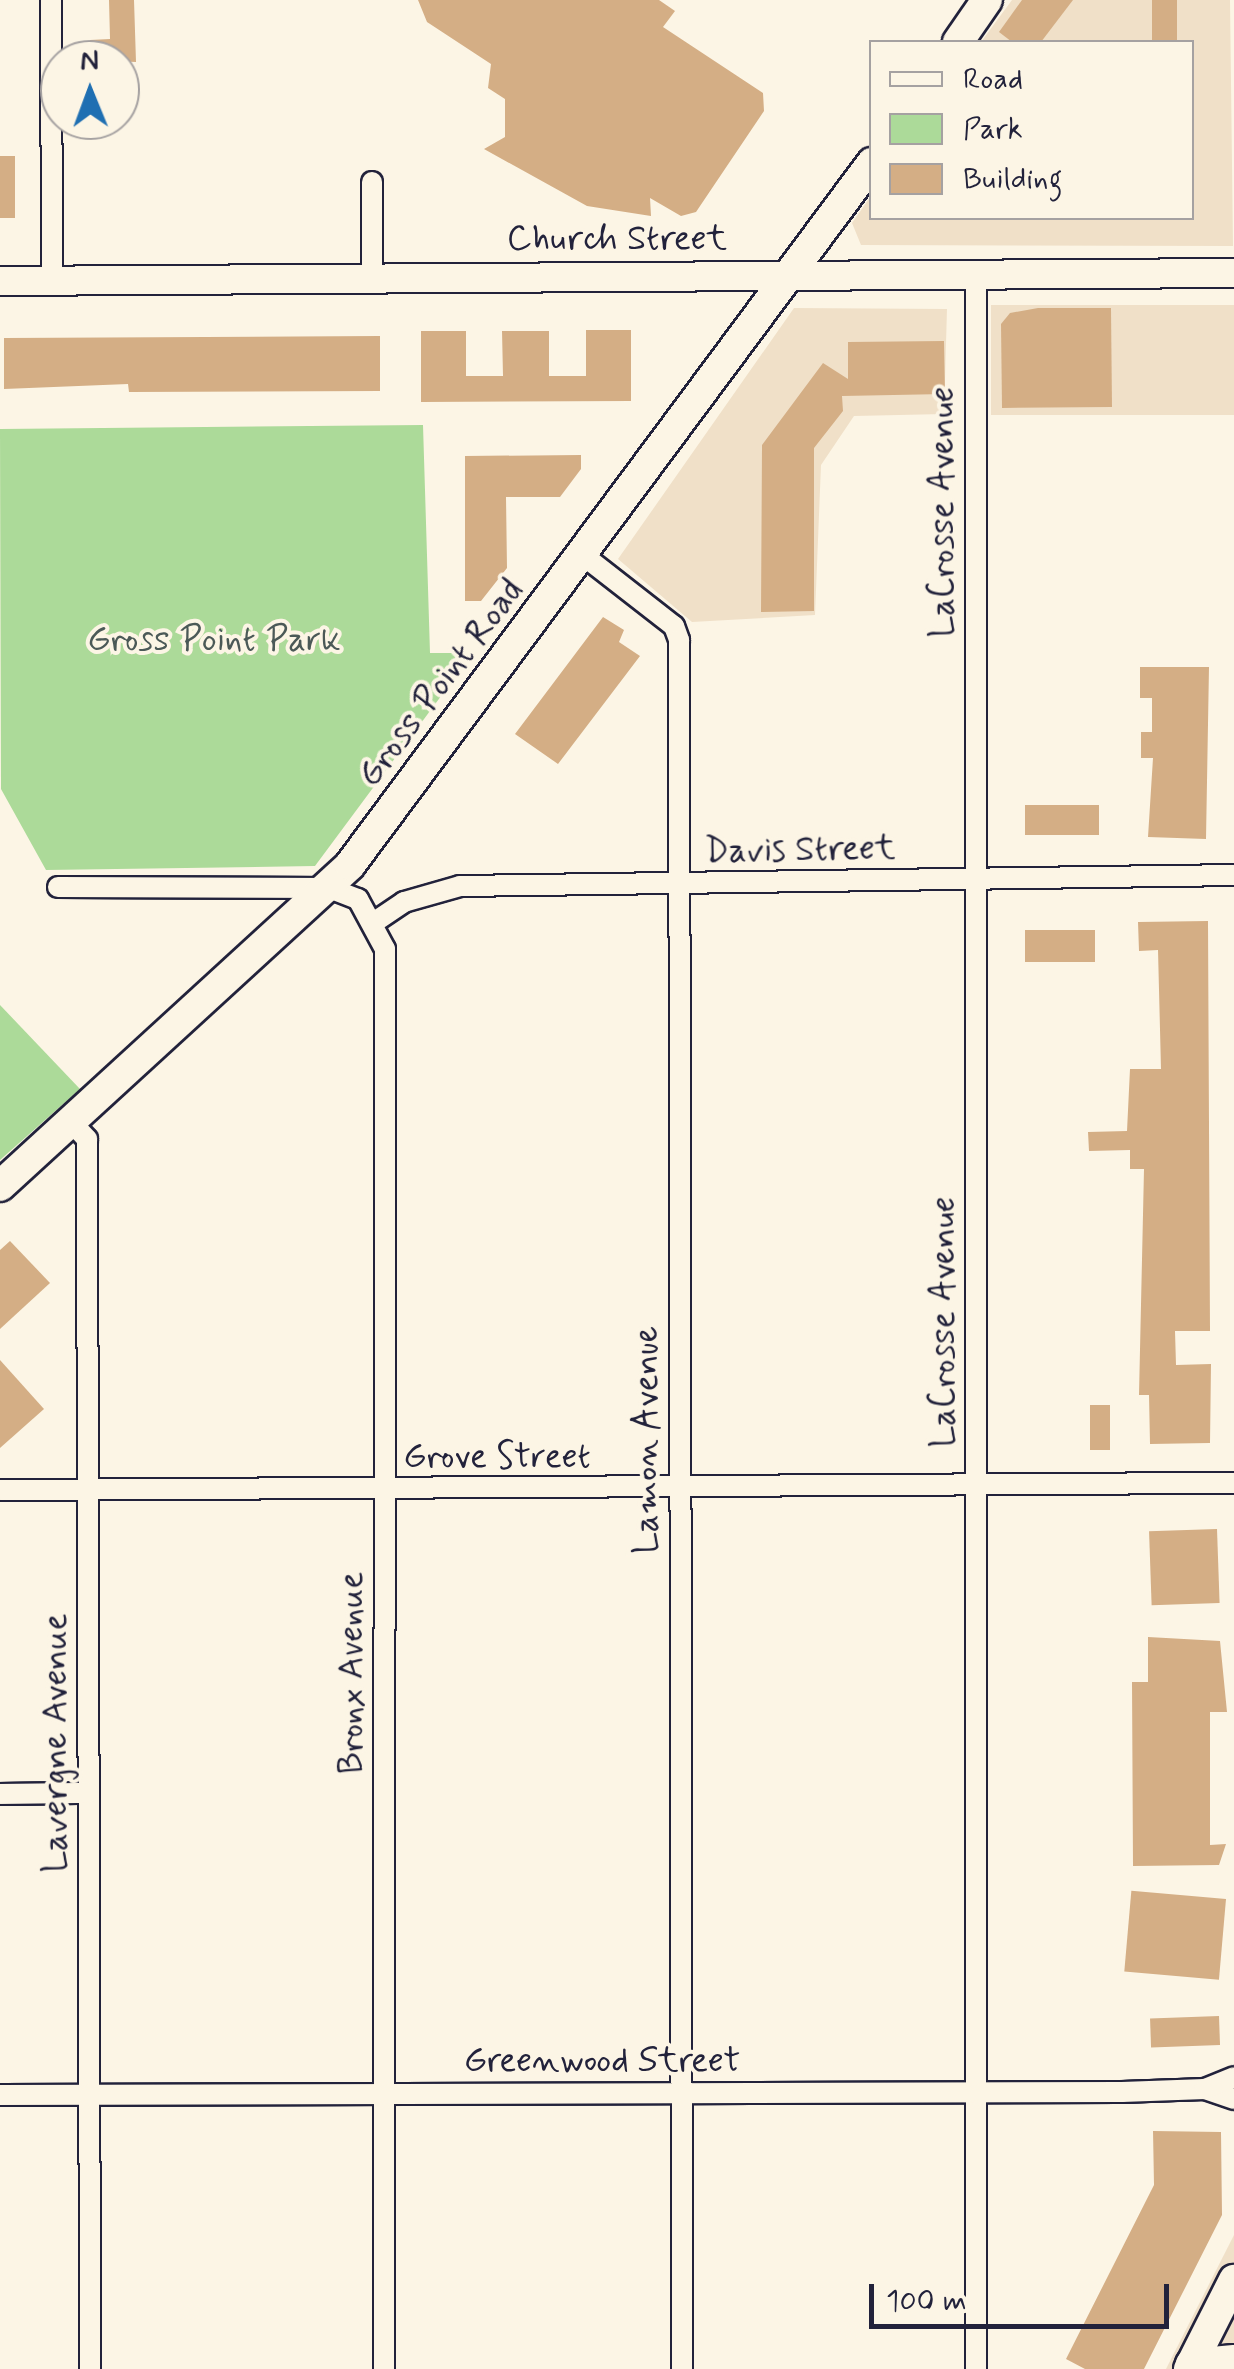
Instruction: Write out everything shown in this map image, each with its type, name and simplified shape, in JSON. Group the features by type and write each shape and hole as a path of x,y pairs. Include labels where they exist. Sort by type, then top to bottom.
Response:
{"main road":[{"path":"959,40 987,0"},
{"name":"Gross Point Road","path":"0,1186 329,888 584,556 869,166"},
{"path":"1190,2367 1234,2280"},
{"path":"1190,2367 1234,2360"}],"street":[{"path":"51,0 52,280"},
{"path":"372,182 372,279"},
{"name":"Church Street","path":"0,281 1234,273"},
{"name":"LaCrosse Avenue","path":"976,275 976,2369"},
{"name":"Lamon Avenue","path":"584,556 674,626 679,640 682,2369"},
{"name":"Davis Street","path":"376,921 444,889 1234,876"},
{"path":"58,887 329,888 358,900 376,921"},
{"name":"Bronx Avenue","path":"329,888 364,928 382,976"},
{"name":"Bronx Avenue","path":"376,921 385,949 384,2369"},
{"name":"Lavergne Avenue","path":"72,1123 86,1140 90,2369"},
{"name":"Grove Street","path":"0,1490 679,1489 1234,1482"},
{"path":"0,1794 88,1793"},
{"name":"Greenwood Street","path":"1205,2089 1234,2077"},
{"name":"Greenwood Street","path":"0,2095 1205,2089 1234,2099"}],"shaded area":[{"path":"1012,0 1230,0 1233,246 861,245 852,223 869,199 869,220 1194,220 1194,40 982,40"},
{"path":"991,305 1234,305 1234,415 991,415"},
{"path":"794,308 947,309 944,414 854,416 821,465 815,615 692,622 618,559"},
{"path":"1234,2235 1234,2369 1166,2369"}],"green space":[{"name":"Gross Point Park","path":"423,425 430,653 473,653 315,866 46,870 1,789 0,429"},
{"path":"0,1005 80,1089 0,1160"}],"building":[{"path":"109,0 134,0 135,40 90,40 110,39"},
{"path":"418,0 659,0 675,11 663,27 763,93 764,111 696,212 681,216 650,198 651,216 587,206 484,149 505,137 505,99 488,88 491,64 427,22"},
{"path":"1022,0 1073,0 1043,40 1009,40 999,32"},
{"path":"1152,0 1177,0 1177,40 1152,40"},
{"path":"0,156 15,156 15,218 0,218"},
{"path":"1038,308 1111,308 1112,407 1002,408 1001,324 1010,313"},
{"path":"586,330 631,330 631,401 421,402 421,331 466,331 466,376 503,376 502,331 549,331 549,376 586,376"},
{"path":"380,336 380,391 129,392 128,384 4,389 4,338"},
{"path":"944,341 945,394 842,396 843,411 814,448 814,611 761,612 762,445 823,363 848,379 848,342"},
{"path":"581,455 581,469 560,497 506,497 507,568 481,601 465,601 465,456"},
{"path":"603,617 624,630 619,642 640,656 558,764 515,734"},
{"path":"1140,667 1209,667 1206,839 1148,837 1153,758 1141,758 1141,732 1152,732 1152,698 1140,698"},
{"path":"1025,805 1099,805 1099,835 1025,835"},
{"path":"1208,921 1210,1331 1175,1331 1176,1365 1211,1364 1210,1443 1150,1444 1149,1395 1139,1395 1144,1169 1130,1169 1130,1150 1089,1151 1088,1132 1127,1131 1130,1069 1161,1069 1158,950 1139,951 1138,922"},
{"path":"1025,930 1095,930 1095,962 1025,962"},
{"path":"10,1241 50,1283 0,1329 0,1250"},
{"path":"0,1360 44,1409 0,1448"},
{"path":"1090,1405 1110,1405 1110,1450 1090,1450"},
{"path":"1217,1529 1220,1603 1152,1605 1149,1531"},
{"path":"1148,1637 1220,1641 1227,1712 1210,1712 1210,1845 1226,1844 1219,1865 1133,1866 1132,1682 1148,1682"},
{"path":"1131,1891 1226,1899 1219,1980 1124,1971"},
{"path":"1219,2016 1220,2045 1151,2047 1150,2018"},
{"path":"1153,2131 1221,2132 1222,2215 1144,2369 1085,2369 1066,2359 1154,2185"}]}
